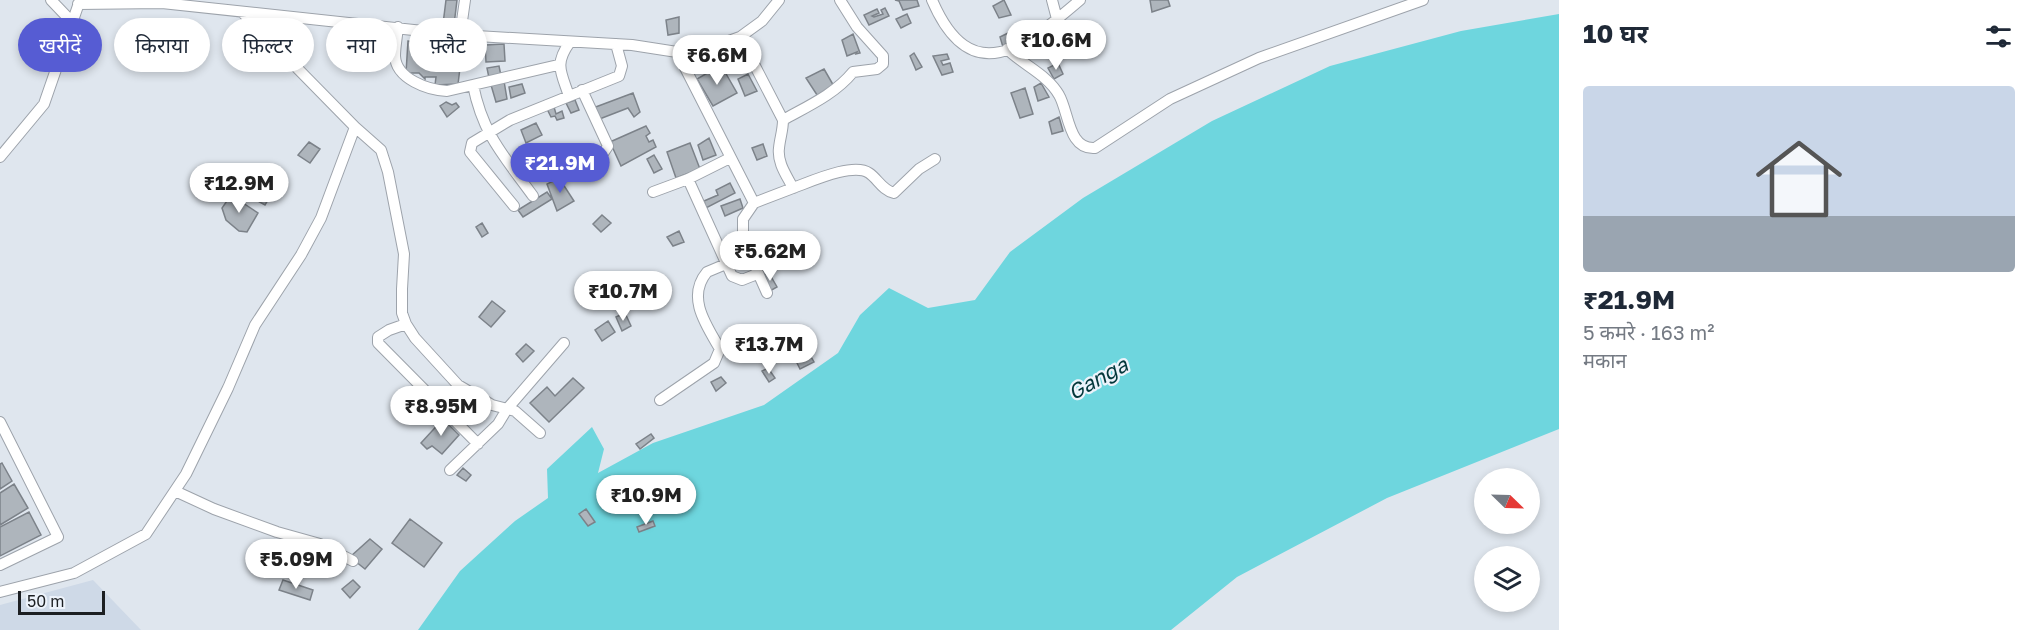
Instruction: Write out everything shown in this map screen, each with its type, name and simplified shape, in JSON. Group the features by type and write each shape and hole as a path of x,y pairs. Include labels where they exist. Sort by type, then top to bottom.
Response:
{"street":[{"path":"51,0 68,18"},
{"path":"462,18 465,0"},
{"path":"487,37 616,44 677,52 715,46 740,37 762,21 779,0"},
{"path":"783,120 835,90 853,72 877,69 883,64 883,56 857,27 840,0"},
{"path":"932,0 942,21 962,46 970,51 989,54 1007,49 1041,33 1080,0"},
{"path":"1052,0 1057,19"},
{"path":"1007,49 1023,64 1053,85 1060,96 1078,143 1087,148 1095,148 1170,99 1259,58 1423,0"},
{"path":"73,18 79,2 193,3 242,12 409,28"},
{"path":"242,12 355,127 381,150 388,172 404,254 402,313 406,324 452,379 477,398 515,411 540,433"},
{"path":"398,27 395,58 399,69 407,78 437,91 558,65"},
{"path":"740,37 783,120 783,133 778,147 779,161 793,189"},
{"path":"568,96 558,65 562,53 570,42"},
{"path":"514,206 470,152 472,143 510,120 620,76 622,66 616,44"},
{"path":"677,52 754,202"},
{"path":"0,156 44,105 55,72"},
{"path":"472,85 478,110 488,134 533,196"},
{"path":"582,90 608,146 604,152 589,161"},
{"path":"0,592 74,573 146,534 186,474 228,388 255,325 301,255 321,218 355,127"},
{"path":"653,192 688,179 730,158"},
{"path":"767,293 743,239 741,227 754,202 855,168 869,173 882,187 894,193 919,169 935,159"},
{"path":"688,179 732,276 737,280 745,280 757,274"},
{"path":"660,400 714,363 719,355 720,349 696,296 707,272 726,264"},
{"path":"406,324 378,337 378,343 478,444"},
{"path":"450,470 498,424 507,409 564,343"},
{"path":"453,419 477,398"},
{"path":"0,422 58,537 0,565"},
{"path":"175,491 214,509 277,532 320,544 353,561"}],"shaded area":[{"path":"93,580 141,630 0,630 0,605"}],"water":[{"name":"Ganga","path":"1559,14 1559,429 1387,498 1237,577 1171,630 418,630 460,571 515,521 548,498 547,469 592,427 604,449 598,473 653,443 764,405 838,353 860,315 889,288 928,308 975,300 1010,252 1083,198 1212,121 1330,66 1461,31"}],"building":[{"path":"446,0 457,0 455,18 444,18"},
{"path":"895,0 917,0 919,6 903,10 899,1"},
{"path":"1004,0 1011,15 999,18 993,6"},
{"path":"1150,0 1168,0 1170,6 1152,12"},
{"path":"885,8 889,16 869,25 864,15 877,9 879,13 872,16 883,14 881,10"},
{"path":"907,14 911,23 901,28 896,19"},
{"path":"679,17 679,33 668,35 666,20"},
{"path":"1010,32 1014,44 1003,47 1000,37"},
{"path":"853,34 860,53 847,56 842,40"},
{"path":"408,41 409,72 460,72 458,84 435,85 436,77 425,77 425,79 419,73 406,73"},
{"path":"504,44 505,61 487,62 487,45"},
{"path":"914,53 922,67 916,70 910,56"},
{"path":"947,54 949,59 941,61 943,65 950,63 953,72 942,75 933,56"},
{"path":"1058,63 1063,74 1054,79 1048,68"},
{"path":"721,65 737,93 713,106 697,79"},
{"path":"499,66 501,76 489,78 487,68"},
{"path":"824,69 835,88 819,98 806,78"},
{"path":"748,74 757,91 745,96 738,79"},
{"path":"504,81 507,99 496,102 491,85"},
{"path":"1041,83 1049,97 1038,101 1034,87"},
{"path":"522,84 525,93 511,98 509,87"},
{"path":"1025,88 1033,114 1020,118 1011,93"},
{"path":"633,93 640,112 634,117 628,108 597,120 593,108"},
{"path":"575,100 579,110 571,113 566,103"},
{"path":"446,102 452,105 456,103 459,107 447,117 440,106"},
{"path":"554,107 556,114 562,111 564,118 557,120 555,116 551,117 547,109"},
{"path":"1059,117 1063,131 1052,134 1049,122"},
{"path":"536,123 542,135 526,143 521,130"},
{"path":"646,126 650,133 646,136 649,142 653,140 656,147 621,166 610,142"},
{"path":"709,138 716,155 703,160 698,145"},
{"path":"309,142 320,149 310,163 298,155"},
{"path":"690,143 700,169 676,178 667,152"},
{"path":"763,144 767,156 757,160 752,148"},
{"path":"654,155 662,169 654,173 647,159"},
{"path":"247,168 277,185 265,205 235,188"},
{"path":"559,178 574,201 557,211 547,184"},
{"path":"730,183 735,193 706,208 704,201 718,195 716,190"},
{"path":"547,192 552,199 523,217 518,210"},
{"path":"231,195 258,213 247,232 239,231 226,220 222,208"},
{"path":"740,199 743,208 725,216 721,206"},
{"path":"602,215 611,223 601,232 593,224"},
{"path":"482,223 488,233 482,237 476,227"},
{"path":"679,231 684,242 673,246 667,237"},
{"path":"758,236 765,249 758,252 752,240"},
{"path":"769,273 777,287 770,291 762,276"},
{"path":"611,289 616,298 607,304 601,295"},
{"path":"492,301 505,311 491,327 479,317"},
{"path":"625,313 631,326 622,331 616,317"},
{"path":"608,321 615,332 602,341 595,330"},
{"path":"526,344 534,351 523,362 516,354"},
{"path":"810,355 814,362 800,369 796,361"},
{"path":"768,368 775,378 769,382 762,371"},
{"path":"721,377 726,383 716,391 711,382"},
{"path":"573,378 584,388 549,422 530,403 547,387 555,396"},
{"path":"443,419 459,435 442,454 432,446 427,449 421,443"},
{"path":"651,434 654,438 640,449 636,444"},
{"path":"2,463 12,481 0,489 0,464"},
{"path":"463,468 471,475 466,481 457,475"},
{"path":"14,484 28,508 0,525 0,493"},
{"path":"586,509 595,522 588,526 579,514"},
{"path":"29,512 41,535 0,556 0,527"},
{"path":"410,519 442,543 424,567 392,543"},
{"path":"653,521 655,526 639,532 637,527"},
{"path":"370,539 382,549 365,569 350,557"},
{"path":"283,580 313,590 310,600 279,590"},
{"path":"353,580 360,587 350,598 342,589"}]}
